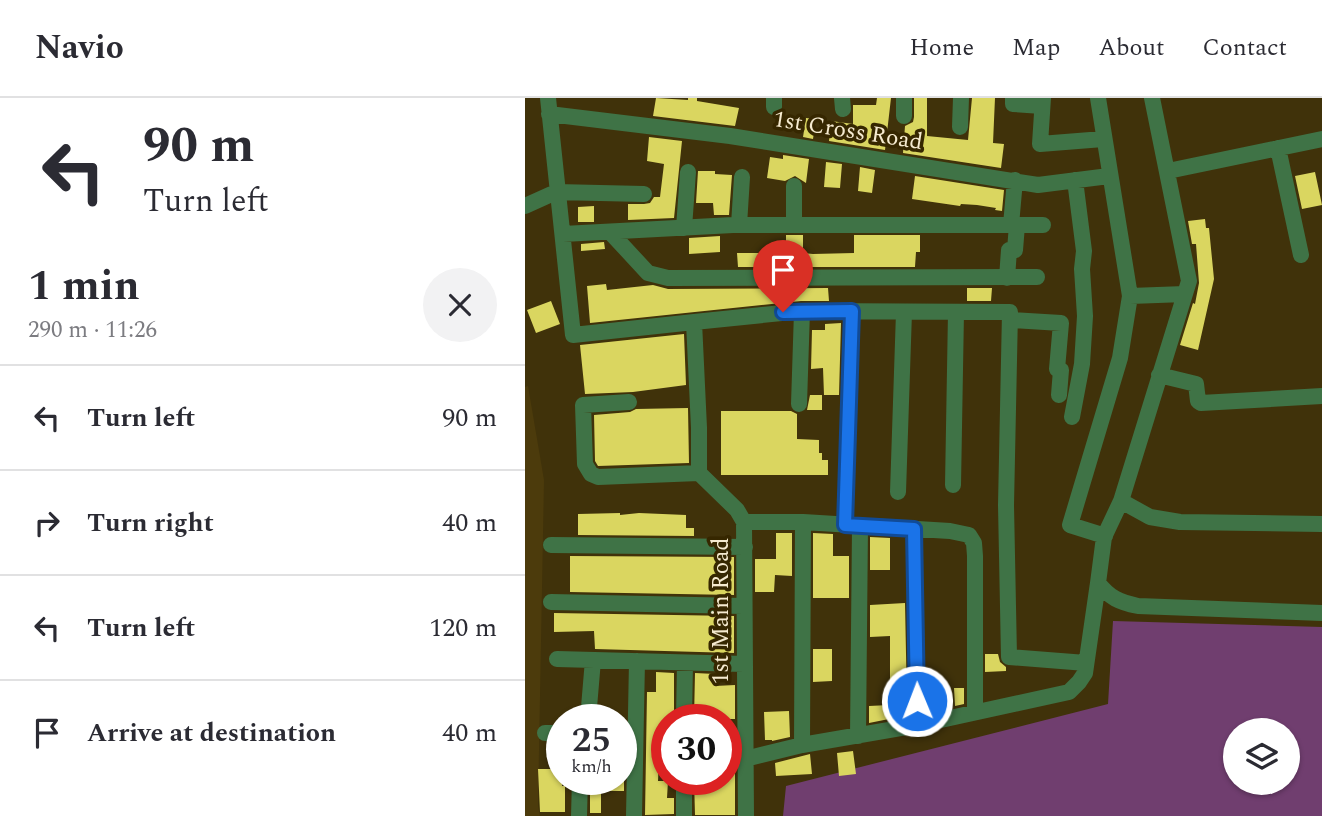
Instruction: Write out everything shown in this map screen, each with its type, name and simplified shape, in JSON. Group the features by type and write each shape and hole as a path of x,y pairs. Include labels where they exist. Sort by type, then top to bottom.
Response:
{"street":[{"path":"904,98 904,116"},
{"path":"960,127 961,98"},
{"path":"1013,98 1013,103 1043,102 1040,144 1103,138"},
{"path":"1098,98 1129,296 1120,358 1070,525 1105,536"},
{"path":"745,759 801,745 858,736 1069,692 1085,673 1105,536 1121,500 1189,281 1151,98"},
{"path":"548,106 573,335 802,311 1010,312 1006,505 1009,657 1086,663"},
{"name":"1st Cross Road","path":"548,106 1038,185 1109,176"},
{"path":"1168,171 1322,139"},
{"path":"1278,148 1301,255"},
{"path":"684,228 688,172"},
{"path":"739,225 742,177"},
{"path":"1007,278 1009,250 1015,250 1015,180"},
{"path":"1072,417 1082,364 1086,316 1082,269 1084,251 1076,180"},
{"path":"794,186 794,225"},
{"path":"525,206 556,192 644,194"},
{"path":"563,234 739,225 1043,225"},
{"path":"610,232 639,266 657,277 1037,277"},
{"path":"1129,296 1185,294"},
{"path":"799,404 802,311"},
{"path":"852,311 852,526 858,736"},
{"path":"898,492 904,312"},
{"path":"953,485 956,312"},
{"path":"1010,320 1061,323 1057,369 1061,370 1059,395"},
{"path":"629,402 583,405 585,464 591,474 598,477 698,473 699,428 694,322"},
{"path":"1159,375 1196,384 1198,401 1201,403 1322,396"},
{"name":"1st Main Road","path":"698,473 737,510 744,522 746,816"},
{"path":"1121,500 1150,517 1180,522 1322,524"},
{"path":"744,522 803,522 961,532 969,535 974,543 975,712"},
{"path":"801,745 803,522"},
{"path":"914,529 918,724"},
{"path":"551,545 745,547"},
{"path":"1098,583 1108,596 1138,606 1322,613"},
{"path":"551,602 743,606"},
{"path":"557,659 744,664"},
{"path":"589,704 593,660"},
{"path":"634,816 637,661"},
{"path":"684,704 685,663"},
{"path":"579,816 580,795"},
{"path":"684,795 684,816"}],"shaded area":[{"path":"528,386 544,480 538,805 540,816 525,816 525,387"},
{"path":"1113,621 1322,627 1322,816 783,816 786,786 1108,704"}],"building":[{"path":"656,98 697,98 697,101 739,108 735,126 653,116"},
{"path":"877,98 891,98 885,150 829,141 831,121 853,124 853,105 876,105"},
{"path":"914,98 927,98 927,136 968,140 972,98 995,98 993,143 1004,144 1001,168 903,153 905,126 913,122 914,117"},
{"path":"806,118 816,119 813,139 803,137"},
{"path":"649,137 682,141 674,218 628,220 628,204 650,203 654,197 660,197 664,164 647,161"},
{"path":"783,155 809,159 806,183 795,176 785,181 767,178 770,157 783,159"},
{"path":"826,162 842,164 840,188 824,187"},
{"path":"860,167 875,170 872,193 858,191"},
{"path":"698,171 732,175 729,215 714,215 713,203 696,203"},
{"path":"1315,172 1322,205 1302,209 1295,176"},
{"path":"915,176 1004,190 1002,211 977,205 960,206 912,199"},
{"path":"594,206 594,222 578,222 578,207"},
{"path":"1205,219 1206,228 1209,228 1214,279 1198,350 1180,345 1193,303 1195,304 1199,283 1196,244 1192,244 1188,221"},
{"path":"786,235 803,235 803,253 813,254 854,253 854,235 920,235 920,252 916,252 915,267 738,267 737,253 786,253"},
{"path":"720,236 720,252 689,254 689,238"},
{"path":"604,242 605,249 581,251 581,244"},
{"path":"606,284 607,290 653,285 668,289 828,288 829,301 801,301 590,323 587,286"},
{"path":"967,288 992,288 991,301 967,301"},
{"path":"551,301 560,324 536,333 527,310"},
{"path":"841,323 839,395 824,395 823,368 811,369 812,330 825,330 825,324"},
{"path":"684,334 686,385 633,392 585,394 580,345"},
{"path":"810,395 822,395 822,410 807,410"},
{"path":"688,408 689,463 598,466 595,461 594,415 630,412 636,409"},
{"path":"721,411 791,411 797,414 797,439 819,440 822,460 828,460 828,475 721,475"},
{"path":"578,514 686,515 686,528 694,528 694,536 578,535"},
{"path":"776,533 792,533 792,576 775,575 774,592 755,592 755,559 776,559"},
{"path":"813,533 833,534 833,556 849,556 849,598 813,598"},
{"path":"870,537 890,538 890,570 870,570"},
{"path":"570,556 734,557 734,595 570,592"},
{"path":"905,603 907,704 890,704 890,636 870,637 870,605"},
{"path":"554,613 734,616 734,653 595,649 594,631 554,632"},
{"path":"813,649 832,649 832,681 813,682"},
{"path":"985,654 998,654 1006,671 985,672"},
{"path":"656,672 674,673 674,704 651,704 651,795 674,798 674,814 645,815 647,692 656,692"},
{"path":"695,673 715,674 715,686 735,685 735,704 694,704"},
{"path":"954,688 964,688 964,704 955,706"},
{"path":"889,705 889,719 869,723 869,706"},
{"path":"789,711 790,737 765,740 764,712"},
{"path":"853,751 856,774 839,776 837,753"},
{"path":"810,754 812,774 776,776 775,763"},
{"path":"538,769 546,769 546,795 565,795 565,812 540,812"},
{"path":"590,795 601,795 601,813 590,813"},
{"path":"694,795 735,795 735,815 695,815"}],"route":[{"path":"783,312 852,311 845,525 914,529 917,701"}]}
